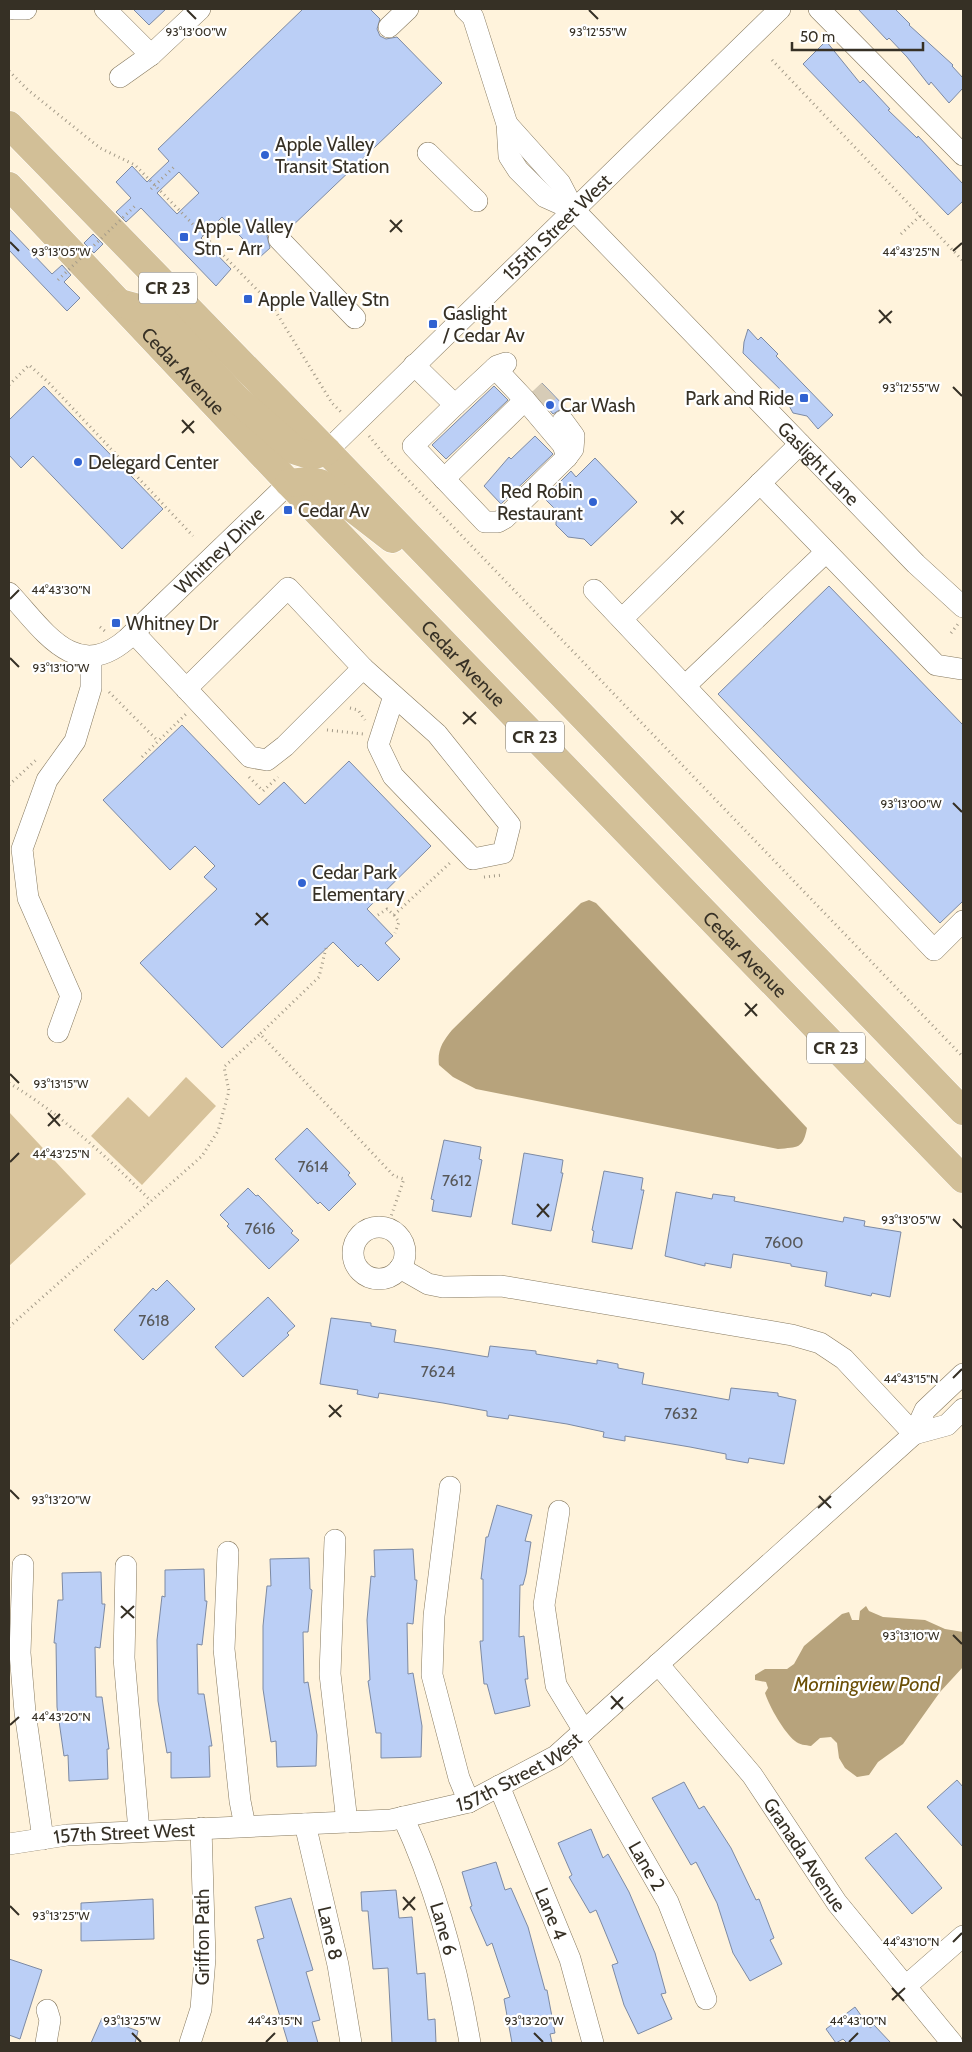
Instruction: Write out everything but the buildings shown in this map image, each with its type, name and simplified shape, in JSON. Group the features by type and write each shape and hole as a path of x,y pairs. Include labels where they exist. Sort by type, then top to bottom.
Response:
{"main road":[{"name":"CR 23","path":"9,125 327,451 963,1111"},
{"name":"Cedar Avenue","path":"9,186 289,482 963,1179"},
{"path":"120,303 157,313 237,399 296,451 312,456 327,451"},
{"path":"289,482 320,483 468,598"}],"street":[{"path":"14,9 26,9"},
{"path":"105,9 151,55"},
{"path":"120,77 151,55 200,9"},
{"path":"389,27 408,9"},
{"name":"Gaslight Lane","path":"465,9 472,17 506,124 560,183 574,210 916,564 963,607"},
{"name":"155th Street West","path":"327,451 780,9"},
{"path":"819,9 963,155"},
{"path":"428,153 477,201"},
{"path":"279,239 355,318"},
{"path":"414,365 455,405"},
{"path":"563,421 574,436 572,449 567,457 505,518 498,522 484,522 413,446 495,368 530,395 563,445 567,457"},
{"path":"444,479 530,395"},
{"path":"623,618 800,444"},
{"name":"Whitney Drive","path":"91,657 118,647 289,482"},
{"path":"760,483 936,665 963,668"},
{"path":"686,685 826,552"},
{"path":"186,689 288,588 363,668 437,734 510,825 503,853 473,859 393,776 378,745 394,696"},
{"path":"594,590 623,618 934,950 963,921"},
{"path":"9,593 56,642 68,651 91,657 91,688 75,741 47,780 22,849 28,898 71,996 58,1032"},
{"path":"134,632 250,757 267,760 285,746 363,668"},
{"path":"378,1226 387,1228 398,1236 404,1245 405,1256 400,1268 388,1278 376,1280 366,1276 358,1268 354,1260 355,1244 364,1233 378,1226"},
{"path":"400,1268 428,1284 444,1287 501,1286 792,1335 820,1343 844,1359 914,1434"},
{"name":"157th Street West","path":"9,1844 43,1839 139,1832 347,1822 403,1817 470,1802 556,1756 914,1434 925,1410 963,1374"},
{"name":"157th Street West","path":"914,1434 946,1425 963,1409"},
{"path":"450,1487 434,1616 432,1675 459,1778 470,1802"},
{"name":"Lane 2","path":"559,1511 544,1605 556,1685 579,1735 668,1902 706,1999"},
{"path":"335,1540 330,1674 347,1822"},
{"path":"228,1552 224,1648 240,1801 245,1826"},
{"path":"23,1565 20,1653 25,1712 43,1839"},
{"path":"126,1566 124,1658 139,1832"},
{"name":"Granada Avenue","path":"658,1664 752,1775 837,1902 952,2043"},
{"name":"Lane 4","path":"499,1786 570,1959 593,2043"},
{"name":"Lane 6","path":"403,1817 419,1850 460,1980 470,2043"},
{"name":"Lane 8","path":"305,1824 338,1965 351,2043"},
{"name":"Griffon Path","path":"190,2043 201,2009 205,1958 201,1828"},
{"path":"906,1986 963,1936"},
{"path":"46,2043 50,2020 47,2010"}],"path":[{"path":"772,60 963,261"},
{"path":"9,71 28,90 100,148 135,166 272,304 332,403 373,439 388,458 963,1057"},
{"path":"151,189 174,167"},
{"path":"58,280 137,204"},
{"path":"901,234 920,216"},
{"path":"9,384 29,365 193,536"},
{"path":"105,688 158,741"},
{"path":"142,757 187,713"},
{"path":"327,730 364,734"},
{"path":"9,785 39,757"},
{"path":"394,915 456,857"},
{"path":"378,915 387,909 394,915 399,922 395,933"},
{"path":"9,1327 202,1156 218,1131 230,1091 224,1067 319,977 326,948"},
{"path":"260,1034 394,1176 404,1179 387,1228"},
{"path":"9,1083 91,1142 151,1202"}],"shaded area":[{"path":"186,1077 216,1106 142,1185 91,1136 128,1097 149,1117"},
{"path":"9,1112 86,1194 9,1266"}],"water":[{"path":"589,900 596,903 807,1128 804,1140 798,1146 778,1149 476,1089 453,1077 439,1065 441,1046 452,1030 581,903"},
{"name":"Morningview Pond","path":"866,1606 869,1611 883,1617 925,1620 945,1629 963,1632 963,1667 940,1692 903,1744 878,1762 869,1775 857,1777 845,1768 839,1758 837,1743 831,1737 820,1738 811,1746 798,1743 786,1732 767,1699 765,1693 768,1688 766,1682 755,1680 755,1675 765,1669 787,1669 794,1664 804,1646 842,1614 849,1612 852,1620 859,1620 860,1611"}],"tunnel":[{"path":"534,390 563,421"}],"place":[{"name":"Apple Valley Transit Station","path":"265,155"},
{"name":"Apple Valley Stn - Arr","path":"184,237"},
{"name":"Apple Valley Stn","path":"248,299"},
{"name":"Gaslight / Cedar Av","path":"433,324"},
{"name":"Park and Ride","path":"804,398"},
{"name":"Car Wash","path":"550,405"},
{"name":"Delegard Center","path":"78,462"},
{"name":"Red Robin Restaurant","path":"593,502"},
{"name":"Cedar Av","path":"288,510"},
{"name":"Whitney Dr","path":"116,623"},
{"name":"Cedar Park Elementary","path":"302,883"}]}
